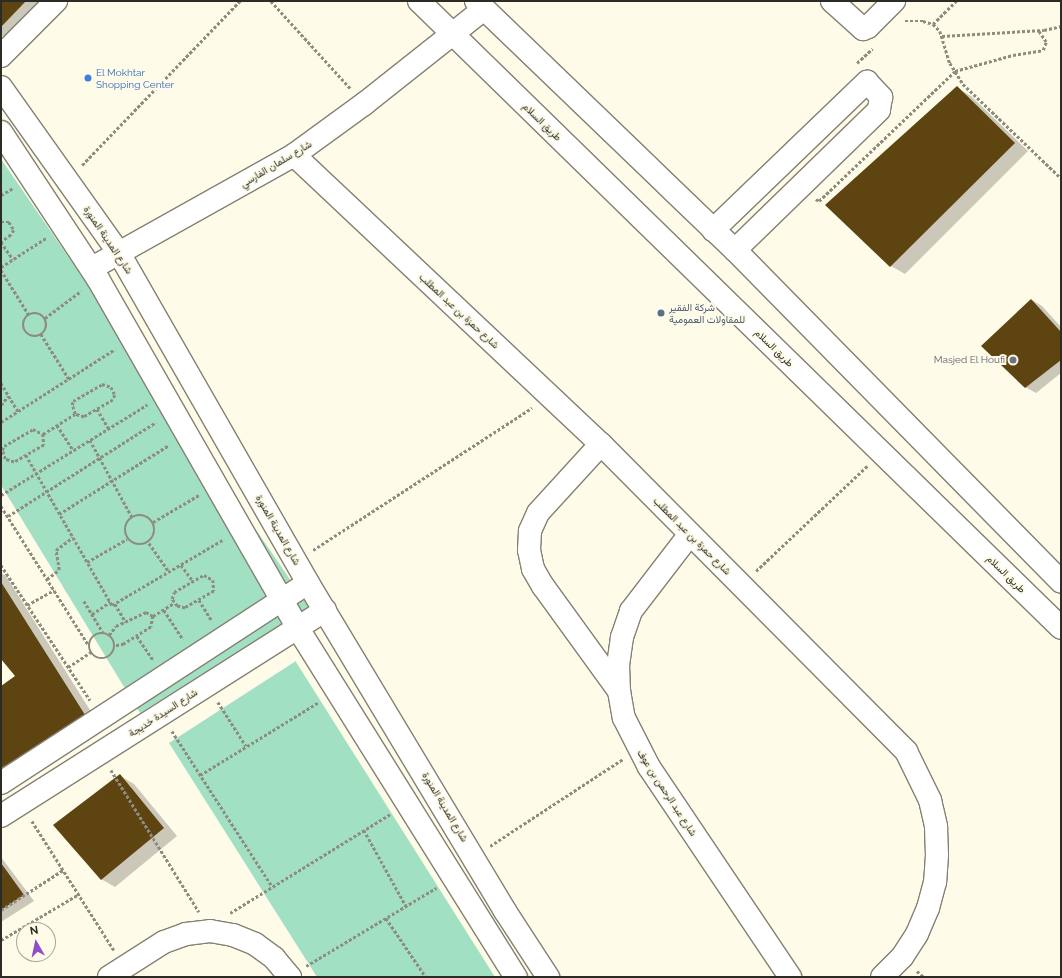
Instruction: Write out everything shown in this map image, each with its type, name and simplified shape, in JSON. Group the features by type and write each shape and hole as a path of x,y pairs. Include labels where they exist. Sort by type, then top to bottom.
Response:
{"street":[{"path":"1,56 56,1"},
{"name":"طريق السلام","path":"419,1 1061,628"},
{"path":"832,1 863,29 868,27 894,1"},
{"path":"480,5 735,250 1061,582"},
{"name":"شارع سلمان الفارسي","path":"95,273 119,253 294,155 364,104 452,34 480,5"},
{"path":"713,230 867,82 881,97 882,106 735,250"},
{"name":"شارع المدينة المنورة","path":"1,87 119,253 308,582 474,856 505,911 548,977"},
{"path":"830,118 851,137"},
{"path":"1,132 65,225 95,273 281,601 516,977"},
{"path":"798,148 819,169"},
{"name":"شارع حمزة بن عبد المطلب","path":"294,155 601,444 906,751 930,800 936,827 937,855 935,882 928,908 917,934 902,957 882,977"},
{"path":"601,444 538,513 530,531 529,550 533,569 543,586 619,691"},
{"name":"شارع عبد الرحمن بن عوف","path":"690,534 631,610 621,644 618,664 619,691 624,718 639,749 790,977"},
{"path":"1,783 308,582"},
{"name":"شارع السيدة خديجة","path":"1,816 325,610"},
{"path":"117,972 164,942 186,934 210,931 233,935 255,944 274,958 290,977"}],"path":[{"path":"67,180 240,1"},
{"path":"271,1 364,104"},
{"path":"933,24 956,1"},
{"path":"900,23 912,19 933,24 942,36 955,71 962,84 1061,178"},
{"path":"942,36 1038,30 1061,26"},
{"path":"802,185 818,202 955,71 1013,55 1040,51 1046,47 1046,42 1038,30"},
{"path":"852,68 878,43"},
{"path":"1,222 9,222 14,230 11,236 1,242 13,259"},
{"path":"1,267 65,225"},
{"path":"1,270 29,315"},
{"path":"44,318 95,273"},
{"path":"36,313 44,318 46,328 41,334 33,336 25,331 23,321 29,315 36,313"},
{"path":"41,334 69,379"},
{"path":"1,422 132,338"},
{"path":"1,383 18,411"},
{"path":"43,434 75,414 84,417 113,400 114,391 107,385 98,385 73,400 72,405 75,414"},
{"path":"1,405 8,396"},
{"path":"296,560 550,397"},
{"path":"1,495 109,429 169,403"},
{"path":"8,516 100,458 169,403"},
{"path":"97,409 109,429"},
{"path":"57,425 73,450"},
{"path":"33,429 43,434 44,445 14,462 9,462 3,455 2,450 4,446 33,429"},
{"path":"59,514 187,434"},
{"path":"90,440 132,517"},
{"path":"741,585 880,452"},
{"path":"26,455 110,602 115,604 126,622"},
{"path":"153,522 215,485"},
{"path":"1,506 89,646 90,652 98,658 108,658 116,646 137,636 153,625 153,616"},
{"path":"143,516 153,522 155,529 149,543 137,545 127,538 125,527 132,517 143,516"},
{"path":"115,604 241,529"},
{"path":"47,579 59,570 56,550 73,537"},
{"path":"87,562 127,538"},
{"path":"149,543 169,572"},
{"path":"1,565 102,718"},
{"path":"181,565 193,581"},
{"path":"207,576 215,583 214,591 185,608 174,603 174,592 193,581 207,576"},
{"path":"28,605 54,590"},
{"path":"84,600 103,633"},
{"path":"92,614 110,602"},
{"path":"153,616 174,603"},
{"path":"164,610 195,657"},
{"path":"109,635 113,628 146,612 153,616"},
{"path":"89,646 93,636 103,633 109,635 116,646"},
{"path":"137,636 164,677"},
{"path":"68,667 90,652"},
{"path":"207,684 246,746"},
{"path":"200,775 337,691"},
{"path":"161,714 272,886"},
{"path":"474,856 639,749"},
{"path":"100,753 210,931 237,907 408,804"},
{"path":"21,803 79,894 117,972"},
{"path":"364,830 406,906"},
{"path":"1,910 63,870"},
{"path":"290,977 454,877"},
{"path":"1,940 79,894"},
{"path":"386,918 426,977"}],"green space":[{"path":"1,159 309,607 140,713 1,485"},
{"path":"296,661 495,977 317,977 169,743"}],"building":[{"path":"1,1 26,1 1,27"},
{"path":"957,86 1015,143 890,267 825,205"},
{"path":"1031,299 1061,332 1061,360 1025,388 981,346"},
{"path":"1,582 87,718 1,768 1,686 15,676 1,659"},
{"path":"120,774 164,828 101,880 53,825"},
{"path":"1,863 24,895 1,910"}],"place":[{"name":"El Mokhtar Shopping Center","path":"88,78"},
{"name":"شركة الفقير للمقاولات العمومية","path":"661,313"},
{"name":"Masjed El Houfi","path":"1013,360"}]}
